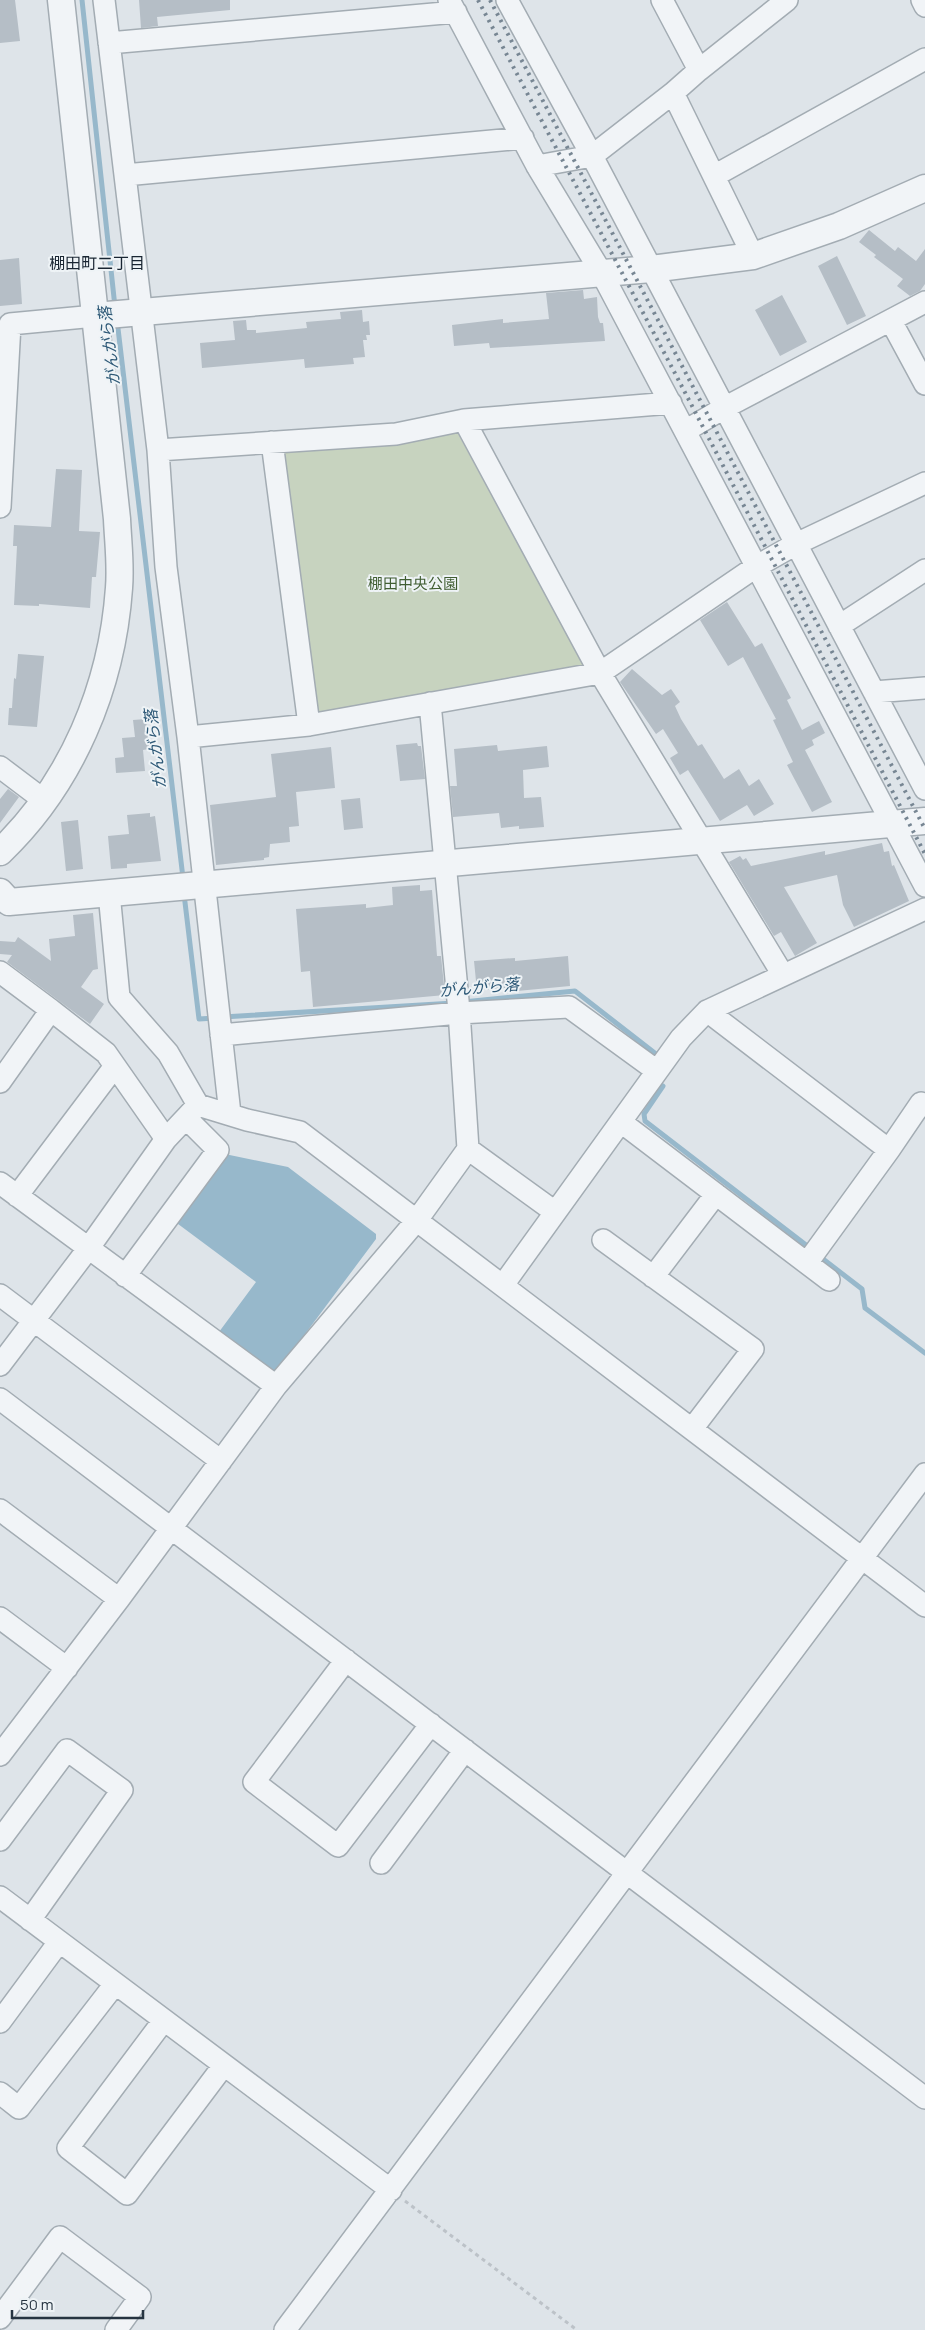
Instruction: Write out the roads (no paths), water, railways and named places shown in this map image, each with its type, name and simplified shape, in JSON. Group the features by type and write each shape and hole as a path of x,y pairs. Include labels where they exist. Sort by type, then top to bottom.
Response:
{"street":[{"path":"0,852 20,833 60,778 90,718 110,654 119,587 117,519 61,0"},
{"path":"104,0 124,175 143,312 158,450 166,567 188,737 192,886 221,1035 230,1114"},
{"path":"507,0 592,156 925,789"},
{"path":"662,0 699,70"},
{"path":"537,166 592,156 787,0"},
{"path":"922,0 925,6"},
{"path":"108,43 453,6 537,166 601,272 925,886"},
{"path":"714,176 925,59"},
{"path":"673,92 753,256"},
{"path":"124,175 523,138"},
{"path":"0,507 5,324 651,269 753,256 839,226 925,188"},
{"path":"685,431 724,408 925,302"},
{"path":"891,321 925,384"},
{"path":"158,450 396,434 464,420 671,403"},
{"path":"464,420 600,673 783,975"},
{"path":"272,442 308,724"},
{"path":"188,737 308,724 600,673 757,566 796,544 925,483"},
{"path":"839,626 925,570"},
{"path":"874,692 925,688"},
{"path":"0,1756 172,1528 276,1386 417,1220 468,1149 458,1005 430,703"},
{"path":"0,767 45,800"},
{"path":"0,892 9,902 925,821"},
{"path":"109,893 119,997 168,1053 192,1111 218,1150 125,1276"},
{"path":"503,1285 681,1038 708,1011 925,909"},
{"path":"0,972 106,1053 166,1139"},
{"path":"221,1035 458,1005 569,1007 657,1071"},
{"path":"0,1082 51,1010"},
{"path":"708,1011 889,1150"},
{"path":"17,1196 115,1066"},
{"path":"807,1263 889,1150 921,1102 925,1106"},
{"path":"192,1111 230,1114 247,1120 300,1132 925,1606"},
{"path":"0,1365 88,1249 166,1139 192,1111"},
{"path":"621,1122 829,1280"},
{"path":"468,1149 555,1212"},
{"path":"0,1183 276,1386"},
{"path":"653,1277 716,1194"},
{"path":"603,1240 753,1350 692,1429"},
{"path":"0,1295 221,1461"},
{"path":"0,1399 925,2098"},
{"path":"285,2330 925,1474"},
{"path":"0,1510 119,1599"},
{"path":"0,1618 67,1668"},
{"path":"346,1660 254,1782 338,1846 430,1724"},
{"path":"0,1840 67,1750 122,1790 30,1920"},
{"path":"381,1863 465,1750"},
{"path":"1,1900 390,2190"},
{"path":"0,2022 59,1942"},
{"path":"0,2093 19,2108 115,1984"},
{"path":"164,2020 68,2148 127,2194 224,2066"},
{"path":"0,2318 60,2238 140,2297 116,2330"}],"water":[{"path":"220,1153 288,1167 376,1234 376,1239 276,1373 216,1336 256,1282 170,1218"}],"waterway":[{"name":"がんがら落","path":"82,0 115,307"},
{"name":"がんがら落","path":"117,320 183,878"},
{"name":"がんがら落","path":"184,894 199,1019 215,1018"},
{"name":"がんがら落","path":"463,1002 575,991 656,1054"},
{"name":"がんがら落","path":"223,1017 454,1003"},
{"name":"がんがら落","path":"663,1086 644,1114 645,1121 806,1245"},
{"name":"がんがら落","path":"823,1259 862,1289 865,1308 925,1353"}],"railway":[{"path":"478,0 925,854"},
{"path":"490,0 925,829"}],"district":[{"name":"棚田町二丁目","path":"97,263"}],"park label":[{"name":"棚田中央公園","path":"413,584"}]}
